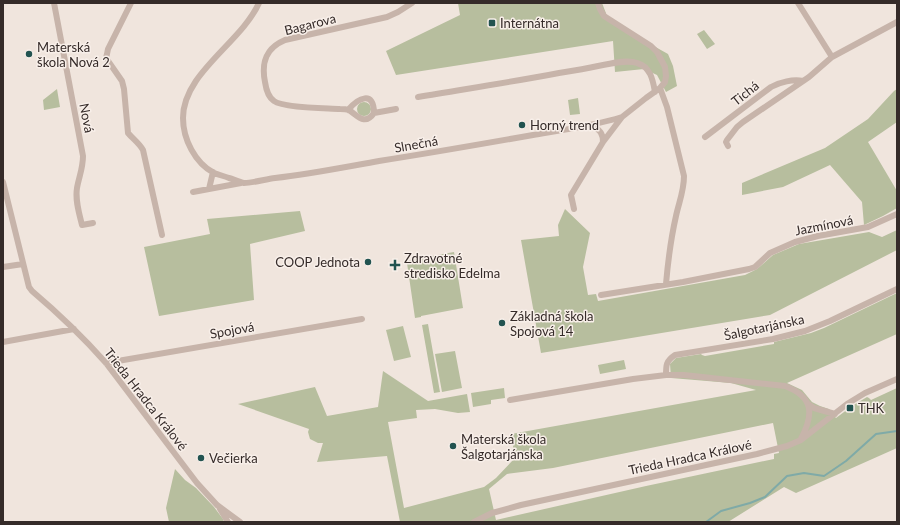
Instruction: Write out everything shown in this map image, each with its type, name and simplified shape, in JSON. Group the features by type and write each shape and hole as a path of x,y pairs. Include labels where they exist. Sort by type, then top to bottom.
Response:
{"street":[{"name":"Nová","path":"54,3 83,156 82,169 77,188 78,205 82,225 93,223"},
{"path":"131,3 108,49 106,58 122,81 128,133 143,150 162,235"},
{"name":"Slnečná","path":"243,183 213,172 202,164 190,148 186,138 183,117 188,94 195,82 246,24 259,3"},
{"name":"Bagarova","path":"396,109 374,113 372,117 363,119 357,117 348,110 279,104 273,100 266,88 263,66 268,54 276,45 285,40 387,17 412,3"},
{"path":"598,3 604,16 651,46 663,61 666,71 665,82 660,88 684,176 684,185 675,220 666,284"},
{"path":"798,3 832,57"},
{"name":"Tichá","path":"728,146 726,142 727,140 743,122 803,81 832,57 897,22"},
{"path":"418,97 615,63 632,62 638,63 648,70 651,75 655,92"},
{"name":"Tichá","path":"705,136 771,86 793,80 803,81"},
{"name":"Slnečná","path":"574,209 571,195 603,142 622,117 660,88"},
{"path":"348,110 352,104 358,100 366,98 373,105 374,113"},
{"name":"Slnečná","path":"193,192 593,125 622,117"},
{"path":"593,125 603,136 603,142"},
{"path":"209,189 213,172"},
{"path":"3,182 23,264 3,267"},
{"name":"Jazmínová","path":"601,295 750,270 770,253 795,242 818,236 868,227 897,214"},
{"name":"Trieda Hradca Králové","path":"23,264 29,287 32,291 74,329 106,363 197,484 217,505 240,522"},
{"name":"Šalgotarjánska","path":"666,375 666,364 669,359 675,355 773,339 805,331 830,321 897,289"},
{"name":"Spojová","path":"106,363 362,319"},
{"path":"3,342 74,329"},
{"path":"510,400 633,379 666,375 684,375 786,386 794,389 805,399 810,411 810,417 801,440"},
{"name":"Trieda Hradca Králové","path":"474,522 492,513 521,505 757,454 787,446 801,440 847,404 865,393 897,379"},
{"path":"808,404 814,408 835,414"},
{"path":"217,505 228,522"}],"green space":[{"path":"458,3 602,3 609,21 668,54 673,66 677,86 666,92 657,75 644,69 615,72 613,41 396,75 386,51 460,15"},
{"path":"704,30 715,44 707,49 697,34"},
{"path":"57,89 60,107 44,110 43,100"},
{"path":"897,89 897,122 868,142 897,191 897,208 864,225 862,202 830,165 783,187 742,195 742,183 825,148 868,119"},
{"path":"578,98 580,114 570,115 568,100"},
{"path":"361,102 367,102 371,106 371,112 367,116 361,116 357,112 357,106"},
{"path":"565,209 590,233 583,267 588,295 596,294 598,301 745,275 757,269 773,255 799,244 869,232 882,237 897,230 897,250 770,315 541,353 521,240 559,236 558,225"},
{"path":"300,211 305,231 250,244 254,300 159,316 144,247 210,234 207,219"},
{"path":"454,252 463,308 415,318 407,263 410,260"},
{"path":"897,293 897,334 787,383 802,390 812,402 829,409 836,418 867,397 871,400 897,388 897,448 796,493 784,487 728,522 400,522 387,456 317,462 323,443 318,443 310,439 308,432 309,429 238,404 315,387 327,416 378,407 383,371 428,401 467,394 470,412 458,413 435,409 416,410 417,418 388,422 404,508 484,487 496,478 515,458 511,434 756,390 731,383 671,378 670,364 676,358 701,354 705,356 774,344 774,342 811,333","holes":["773,423 779,453 774,454 774,459 496,520 489,489 507,474 553,468"]},
{"path":"428,324 440,392 434,393 422,325"},
{"path":"403,326 411,357 394,361 386,330"},
{"path":"455,351 462,388 442,392 435,354"},
{"path":"624,360 626,369 600,374 598,365"},
{"path":"504,388 505,398 491,400 491,404 473,407 471,393"},
{"path":"175,469 214,507 224,522 169,522 166,508"}],"waterway":[{"path":"706,522 721,511 765,497 787,476 804,473 824,476 846,461 876,434 897,431"}],"place":[{"name":"Internátna","path":"492,23"},
{"name":"Materská škola Nová 2","path":"29,54"},
{"name":"Horný trend","path":"522,125"},
{"name":"COOP Jednota","path":"368,262"},
{"name":"Zdravotné stredisko Edelma","path":"395,265"},
{"name":"Základná škola Spojová 14","path":"502,323"},
{"name":"THK","path":"850,408"},
{"name":"Materská škola Šalgotarjánska","path":"453,446"},
{"name":"Večierka","path":"201,458"}]}
